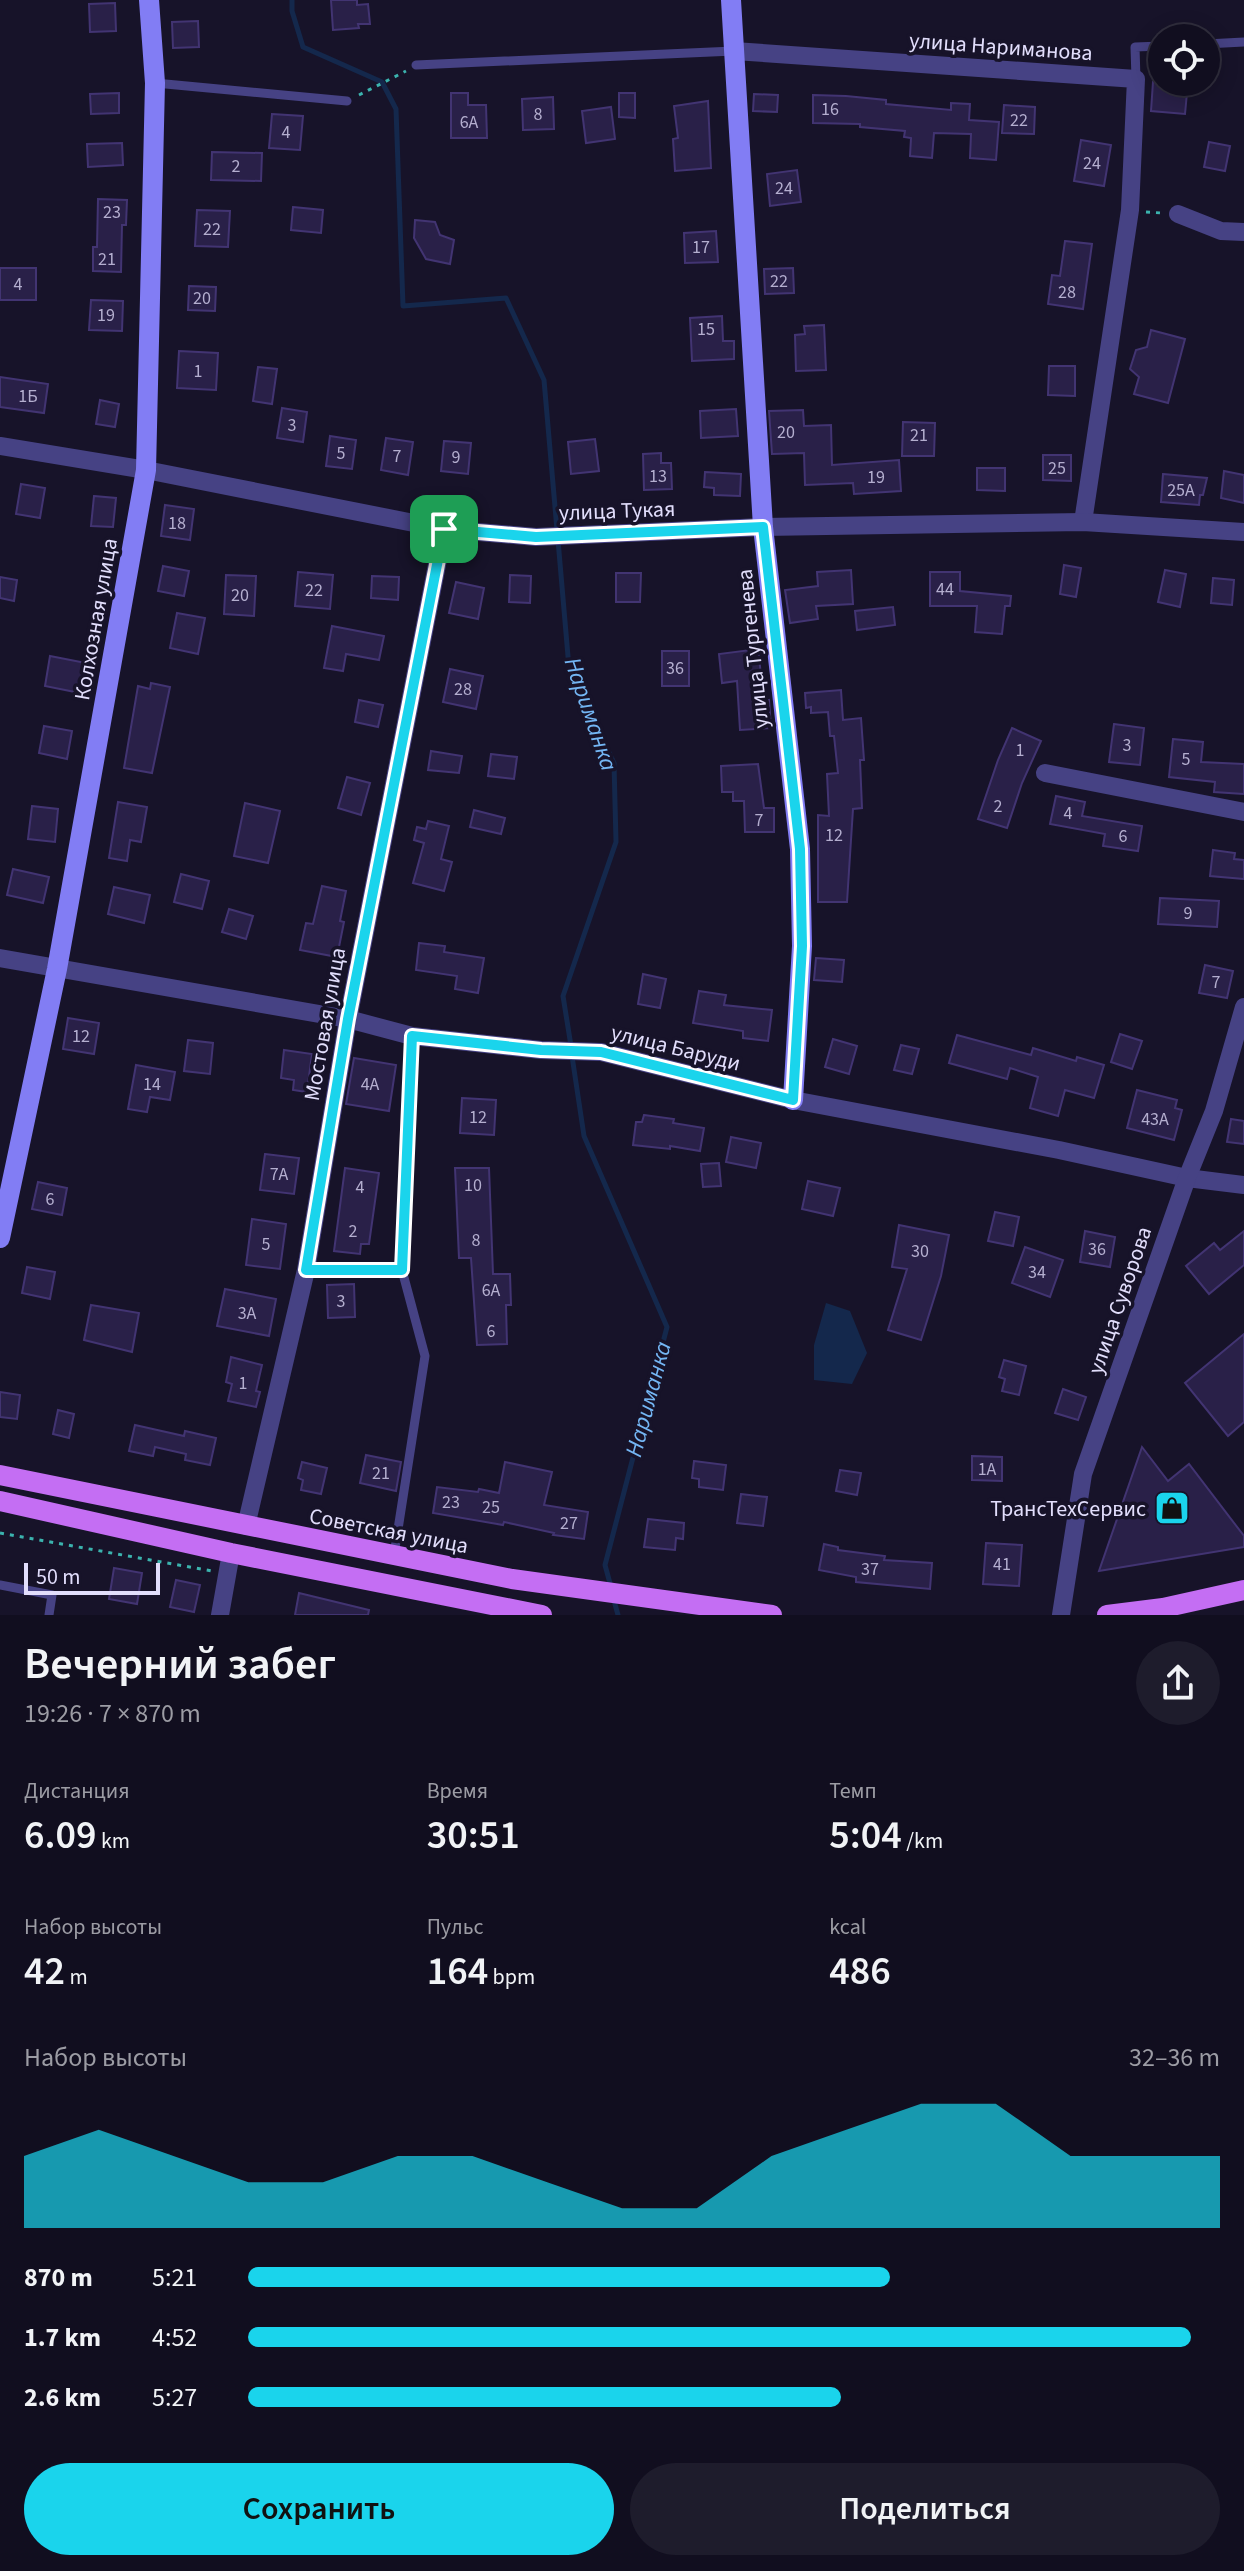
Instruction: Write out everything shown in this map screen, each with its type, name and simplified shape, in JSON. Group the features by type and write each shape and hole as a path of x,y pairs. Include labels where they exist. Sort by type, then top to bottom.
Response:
{"main road":[{"name":"Советская улица","path":"0,1475 512,1579 772,1615"},
{"path":"0,1501 231,1553 542,1615"},
{"path":"1107,1615 1163,1608 1244,1590"}],"street":[{"name":"Колхозная улица","path":"0,1238 57,969 146,470 155,83 149,0"},
{"name":"улица Тургенева","path":"731,0 763,527 800,849 802,946 793,1100"},
{"name":"улица Нариманова","path":"734,51 1136,79"},
{"path":"1083,522 1130,210 1136,79"},
{"path":"1178,214 1221,231 1244,232"},
{"name":"улица Тукая","path":"0,446 146,470 444,529 536,537 763,527 1083,522 1244,532"},
{"name":"Мостовая улица","path":"246,1526 306,1270 348,1019 444,529"},
{"path":"1045,773 1244,812"},
{"name":"улица Баруди","path":"0,958 348,1019 412,1036 541,1050 601,1052 793,1100 1059,1150 1187,1178 1244,1185"},
{"name":"улица Суворова","path":"1061,1615 1083,1474 1187,1178 1214,1111 1244,1007"},
{"path":"220,1615 231,1553"}],"lane":[{"path":"1220,43 1244,42"},
{"path":"1136,79 1135,47 1148,47"},
{"name":"улица Нариманова","path":"416,65 734,51"},
{"path":"155,83 347,101"},
{"path":"394,1557 425,1356 402,1270 412,1036"},
{"path":"306,1270 402,1270"},
{"path":"0,1585 52,1595 49,1615"}],"path":[{"path":"347,101 416,65"},
{"path":"1130,210 1178,214"},
{"path":"0,1533 227,1574"}],"water":[{"path":"826,1303 850,1311 867,1353 852,1384 814,1380 814,1345"}],"building":[{"path":"331,0 357,0 357,5 368,4 370,24 333,30"},
{"path":"115,3 116,31 90,32 89,4"},
{"path":"198,21 199,47 173,48 172,22"},
{"path":"119,93 119,113 91,114 90,94"},
{"path":"451,93 468,93 468,105 486,105 487,138 451,138"},
{"path":"619,93 635,93 635,118 619,117"},
{"path":"754,94 778,95 777,112 753,111"},
{"path":"813,95 886,100 886,104 951,110 951,103 970,104 969,120 999,122 996,160 970,158 971,134 934,133 932,158 910,156 911,138 904,137 905,131 860,127 860,124 813,123"},
{"path":"1152,96 1187,96 1185,114 1151,111"},
{"path":"553,97 554,129 523,130 522,99"},
{"path":"708,101 711,168 675,171 673,139 678,138 674,106"},
{"path":"1004,105 1035,107 1034,134 1002,133"},
{"path":"611,107 615,139 586,143 582,111"},
{"path":"272,114 303,116 300,150 269,148"},
{"path":"1081,140 1111,145 1104,186 1074,181"},
{"path":"1209,142 1230,146 1225,171 1204,167"},
{"path":"122,143 123,165 88,167 87,144"},
{"path":"212,152 262,153 261,181 211,180"},
{"path":"797,170 801,202 770,206 767,174"},
{"path":"98,199 127,200 126,225 122,225 121,272 93,271"},
{"path":"293,207 323,210 321,233 291,230"},
{"path":"197,210 230,211 228,247 195,246"},
{"path":"415,220 435,222 440,235 454,240 450,264 426,259 414,238"},
{"path":"716,231 718,262 685,263 684,233"},
{"path":"1065,241 1092,244 1083,309 1048,304 1052,275 1060,276"},
{"path":"0,268 36,268 36,300 0,300"},
{"path":"793,268 794,293 765,294 764,269"},
{"path":"189,286 216,287 215,311 188,310"},
{"path":"91,300 123,301 122,331 89,330"},
{"path":"722,316 723,341 734,341 734,359 692,361 690,318"},
{"path":"824,325 826,370 796,371 795,335 805,334 804,326"},
{"path":"1151,330 1185,339 1168,403 1134,394 1139,377 1130,369 1136,350 1147,347"},
{"path":"179,351 218,353 216,390 177,388"},
{"path":"1049,366 1075,366 1075,396 1048,395"},
{"path":"258,367 277,369 272,404 253,401"},
{"path":"0,377 48,384 44,413 0,407"},
{"path":"100,400 119,404 115,427 96,424"},
{"path":"282,408 307,412 303,442 277,438"},
{"path":"736,409 738,436 701,438 700,411"},
{"path":"803,410 804,426 831,425 832,465 899,460 901,491 854,494 853,483 805,485 804,453 772,454 769,411"},
{"path":"903,422 935,423 934,456 902,456"},
{"path":"330,436 356,440 352,469 326,466"},
{"path":"386,438 413,442 408,475 381,470"},
{"path":"595,439 599,471 571,474 568,442"},
{"path":"444,441 471,443 468,474 441,471"},
{"path":"661,453 661,463 671,463 672,489 644,490 643,454"},
{"path":"1043,455 1071,455 1071,481 1043,480"},
{"path":"977,468 1005,468 1005,491 977,490"},
{"path":"1224,471 1244,475 1244,503 1221,498"},
{"path":"705,472 741,474 740,496 714,495 714,488 704,487"},
{"path":"1163,474 1207,478 1199,505 1161,502"},
{"path":"21,484 45,488 40,518 16,514"},
{"path":"94,496 116,498 113,527 91,526"},
{"path":"165,505 194,509 190,540 161,536"},
{"path":"1064,565 1081,568 1076,597 1060,594"},
{"path":"163,566 189,571 184,596 158,591"},
{"path":"851,570 853,604 816,606 818,619 790,623 785,590 818,586 817,572"},
{"path":"1165,570 1186,574 1180,607 1158,602"},
{"path":"298,572 333,575 330,609 295,606"},
{"path":"930,572 960,572 960,591 1011,596 1010,606 1005,606 1002,634 975,632 977,606 930,606"},
{"path":"616,573 641,573 640,602 616,602"},
{"path":"226,575 256,576 254,616 224,614"},
{"path":"510,575 531,576 530,603 509,602"},
{"path":"372,576 399,577 398,600 371,598"},
{"path":"0,577 17,580 14,601 0,598"},
{"path":"1213,578 1234,580 1232,605 1211,603"},
{"path":"456,582 484,588 478,619 449,613"},
{"path":"893,607 895,625 857,630 855,611"},
{"path":"177,613 205,618 198,654 170,648"},
{"path":"332,626 384,636 379,660 346,654 343,671 324,668"},
{"path":"758,649 764,701 769,700 771,728 740,730 737,681 722,683 719,654"},
{"path":"662,651 689,651 689,686 662,686"},
{"path":"50,656 86,663 80,693 45,686"},
{"path":"450,669 483,676 476,709 443,702"},
{"path":"151,683 170,687 152,773 124,768 138,686 150,689"},
{"path":"841,690 843,720 861,718 864,760 860,760 862,808 853,809 847,902 818,902 818,815 829,816 827,774 838,773 828,712 811,713 811,707 806,708 805,693"},
{"path":"359,700 383,705 378,727 355,722"},
{"path":"1114,724 1144,728 1140,765 1109,762"},
{"path":"44,726 72,731 67,759 39,753"},
{"path":"1012,728 1041,741 1022,783 1007,828 978,819"},
{"path":"1173,739 1203,742 1201,762 1244,764 1244,794 1214,792 1215,782 1169,777"},
{"path":"431,751 462,756 459,773 428,770"},
{"path":"491,754 517,757 514,779 488,776"},
{"path":"758,764 764,808 774,808 774,832 745,832 744,801 733,801 733,792 722,792 721,766"},
{"path":"347,777 370,783 361,815 338,808"},
{"path":"1056,796 1085,802 1082,816 1142,826 1138,851 1103,846 1105,834 1050,824"},
{"path":"118,802 147,807 141,842 130,840 127,861 109,858"},
{"path":"245,803 280,811 268,863 234,856"},
{"path":"32,806 58,809 55,842 28,839"},
{"path":"474,810 505,818 501,834 470,827"},
{"path":"428,821 449,826 441,859 452,862 444,891 413,883 424,843 414,840 417,827 426,829"},
{"path":"1213,850 1235,853 1234,859 1244,860 1244,879 1210,876"},
{"path":"13,869 49,877 43,903 7,895"},
{"path":"181,874 209,881 202,909 174,902"},
{"path":"322,886 346,891 337,957 300,950 306,923 313,924"},
{"path":"114,887 150,895 144,923 108,914"},
{"path":"1160,898 1219,901 1217,927 1158,924"},
{"path":"229,909 253,916 246,939 222,932"},
{"path":"419,943 445,946 444,952 484,958 478,993 455,989 457,976 416,970"},
{"path":"816,958 844,960 842,982 814,980"},
{"path":"1205,965 1233,971 1227,998 1199,993"},
{"path":"643,974 666,979 660,1008 638,1004"},
{"path":"699,991 726,995 724,1005 772,1010 768,1041 743,1038 743,1031 693,1023"},
{"path":"68,1018 99,1023 94,1054 63,1049"},
{"path":"1120,1034 1142,1041 1132,1069 1111,1062"},
{"path":"957,1035 1031,1055 1033,1048 1076,1061 1077,1057 1104,1065 1094,1098 1065,1090 1058,1116 1030,1108 1038,1077 1010,1068 1007,1079 949,1063"},
{"path":"833,1039 857,1046 849,1074 825,1067"},
{"path":"188,1040 213,1043 210,1074 184,1071"},
{"path":"901,1045 919,1049 912,1074 894,1070"},
{"path":"284,1050 312,1054 307,1092 293,1090 294,1080 281,1078"},
{"path":"354,1058 396,1065 389,1111 346,1104"},
{"path":"136,1065 175,1072 170,1100 150,1097 147,1112 128,1109"},
{"path":"1137,1090 1177,1100 1175,1108 1182,1110 1174,1140 1127,1128"},
{"path":"462,1098 496,1100 494,1135 460,1133"},
{"path":"644,1115 674,1119 673,1123 704,1128 700,1151 633,1145 636,1122 642,1122"},
{"path":"1231,1119 1244,1121 1244,1144 1227,1142"},
{"path":"731,1137 761,1143 756,1168 726,1162"},
{"path":"265,1154 299,1158 294,1194 260,1190"},
{"path":"719,1163 721,1186 703,1187 701,1164"},
{"path":"345,1168 379,1173 369,1244 361,1244 360,1254 334,1251"},
{"path":"455,1168 489,1168 493,1274 510,1274 511,1305 506,1305 507,1344 477,1345 471,1258 459,1258"},
{"path":"808,1181 840,1188 833,1216 802,1209"},
{"path":"38,1182 67,1188 62,1215 32,1209"},
{"path":"995,1212 1019,1217 1013,1246 988,1241"},
{"path":"252,1219 286,1224 280,1269 246,1265"},
{"path":"899,1225 949,1235 941,1276 921,1340 888,1330 907,1269 892,1267"},
{"path":"1085,1231 1115,1237 1110,1267 1080,1262"},
{"path":"1244,1231 1244,1265 1209,1294 1186,1266 1214,1243 1220,1250"},
{"path":"1025,1247 1063,1260 1050,1297 1012,1283"},
{"path":"27,1267 55,1272 50,1299 22,1293"},
{"path":"354,1284 355,1317 328,1318 327,1285"},
{"path":"225,1289 276,1299 269,1336 217,1326"},
{"path":"91,1305 139,1313 132,1352 84,1340"},
{"path":"1244,1334 1244,1422 1228,1436 1185,1383"},
{"path":"231,1357 262,1365 256,1407 228,1401 232,1384 226,1382"},
{"path":"1004,1360 1026,1366 1019,1395 1002,1391 1005,1379 999,1377"},
{"path":"1063,1389 1086,1397 1078,1420 1055,1413"},
{"path":"0,1392 20,1395 17,1419 0,1417"},
{"path":"58,1410 74,1414 69,1438 53,1434"},
{"path":"135,1425 184,1436 185,1431 216,1438 210,1465 185,1460 186,1454 155,1447 153,1456 129,1451"},
{"name":"ТрансТехСервис","path":"1142,1447 1168,1481 1189,1464 1244,1536 1244,1547 1099,1571"},
{"path":"366,1455 401,1462 396,1491 360,1483"},
{"path":"972,1456 1002,1457 1002,1481 972,1480"},
{"path":"694,1461 726,1465 723,1490 699,1487 699,1479 692,1478"},
{"path":"302,1462 327,1468 321,1494 301,1490 303,1480 298,1478"},
{"path":"505,1462 552,1472 544,1505 588,1512 584,1539 553,1535 504,1522 503,1525 433,1513 437,1487 499,1493"},
{"path":"840,1470 861,1473 857,1495 836,1491"},
{"path":"741,1494 767,1497 763,1526 737,1523"},
{"path":"648,1519 684,1523 683,1539 676,1538 675,1550 644,1547"},
{"path":"986,1543 1022,1545 1019,1586 983,1584"},
{"path":"824,1544 838,1547 838,1550 885,1556 884,1560 932,1563 930,1589 856,1582 856,1577 819,1570"},
{"path":"114,1568 142,1573 137,1604 109,1599"},
{"path":"176,1580 200,1585 194,1612 170,1607"},
{"path":"299,1593 369,1610 368,1615 295,1615"}],"waterway":[{"name":"Нариманка","path":"292,0 292,11 303,47 382,82 396,109 403,306 506,298 544,380 557,530"},
{"name":"Нариманка","path":"558,540 569,668 614,763 616,842 563,996 571,1046"},
{"name":"Нариманка","path":"572,1056 584,1136 667,1327 605,1565 611,1587"},
{"name":"Нариманка","path":"613,1597 618,1615"}],"place":[{"name":"ТрансТехСервис","path":"1172,1508"}],"route":[{"path":"763,527 800,849 802,946 793,1100 601,1052 541,1050 412,1036 402,1270 306,1270 348,1019 444,529 536,537 763,527"}]}
